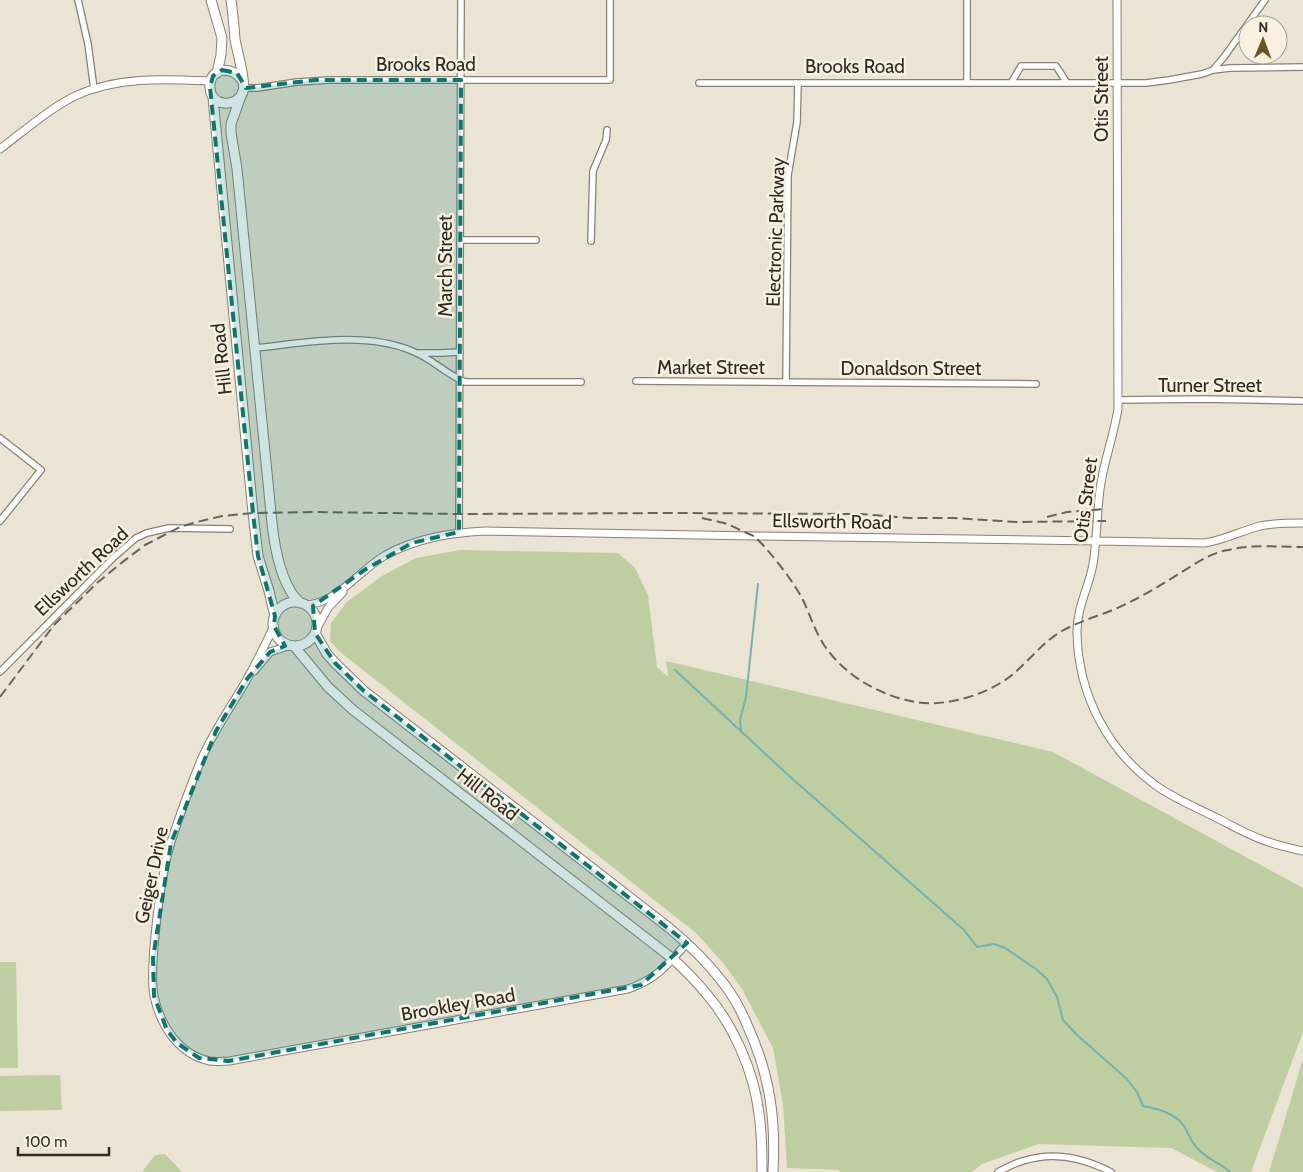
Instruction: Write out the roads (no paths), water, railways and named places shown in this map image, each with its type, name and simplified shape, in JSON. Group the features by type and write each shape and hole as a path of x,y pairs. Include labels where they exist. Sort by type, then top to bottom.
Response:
{"main road":[{"path":"211,0 222,38 217,73"},
{"path":"231,0 243,88 235,102 229,104 223,104 210,93 210,81 222,70 232,71 241,77 243,88"},
{"name":"Hill Road","path":"243,88 231,124 231,133 237,168 273,532 286,582 291,592 303,604"},
{"name":"Hill Road","path":"214,98 258,556 275,616"},
{"path":"294,602 303,604 312,609 315,615 317,621 316,630 307,643 293,646 279,639 275,633 275,616 282,606 294,602"},
{"name":"Hill Road","path":"316,630 327,654 364,691 668,927 687,943 711,968 743,1015 764,1065 773,1116 775,1145 773,1172"},
{"name":"Hill Road","path":"293,646 328,687 353,710 672,959 706,993 724,1018 740,1049 749,1073 759,1112 762,1172"}],"street":[{"path":"78,0 88,44 94,89"},
{"name":"March Street","path":"459,532 461,0"},
{"name":"Brooks Road","path":"243,88 257,88 315,80 610,80 610,0"},
{"path":"967,0 967,82"},
{"name":"Otis Street","path":"1118,0 1118,400 1116,420 1100,485 1092,571 1080,607 1077,630 1082,673 1091,702 1102,726 1117,749 1132,765 1162,789 1177,798 1262,840 1303,851"},
{"path":"1213,70 1264,0"},
{"path":"1011,82 1021,66 1056,66 1067,83"},
{"name":"Brooks Road","path":"699,82 1117,83 1169,80 1213,70 1245,67 1303,67"},
{"path":"0,149 56,107 74,96 94,89 116,83 145,80 210,81"},
{"name":"Electronic Parkway","path":"786,382 788,175 797,122 798,83"},
{"path":"591,241 594,171 606,140 607,130"},
{"path":"461,240 536,240"},
{"path":"254,348 358,340 384,343 410,350 431,361 452,376 470,383 580,382"},
{"path":"417,353 460,352"},
{"name":"Market Street","path":"636,381 786,382"},
{"name":"Donaldson Street","path":"786,382 1036,384"},
{"name":"Turner Street","path":"1118,400 1303,401"},
{"path":"0,438 41,470 0,521"},
{"name":"Ellsworth Road","path":"303,604 323,602 383,557 412,543 431,537 459,532 1205,544 1261,526 1303,523"},
{"name":"Ellsworth Road","path":"0,672 113,558 136,538 147,533 169,528 230,528"},
{"name":"Ellsworth Road","path":"316,630 328,608 366,569"},
{"name":"Geiger Drive","path":"218,1061 199,1058 177,1043 167,1030 154,996 156,919 171,843 202,758 247,679 274,626"},
{"name":"Geiger Drive","path":"247,679 270,652 284,646 293,646"},
{"name":"Brookley Road","path":"218,1061 268,1055 628,989 646,982 658,973 687,943"},
{"path":"998,1172 1021,1161 1034,1158 1056,1157 1077,1158 1098,1165 1111,1172"}],"waterway":[{"path":"741,730 740,720 746,697 758,584"},
{"path":"675,670 787,774 964,930 977,947 994,944 1005,948 1036,969 1047,979 1057,997 1063,1020 1077,1035 1127,1079 1137,1092 1143,1106 1160,1110 1176,1118 1184,1126 1198,1149 1205,1156 1230,1172"}],"railway":[{"path":"1047,517 1067,512 1106,509"},
{"path":"0,697 54,625 97,583 120,564 145,545 180,527 222,516 253,513 313,512 861,514 909,518 953,518 1017,522 1106,521"},
{"path":"702,518 724,523 753,536 761,543 794,585 824,645 842,666 876,689 902,699 927,703 963,699 987,690 1008,678 1047,641 1062,631 1128,603 1209,556 1246,547 1303,547"}]}
